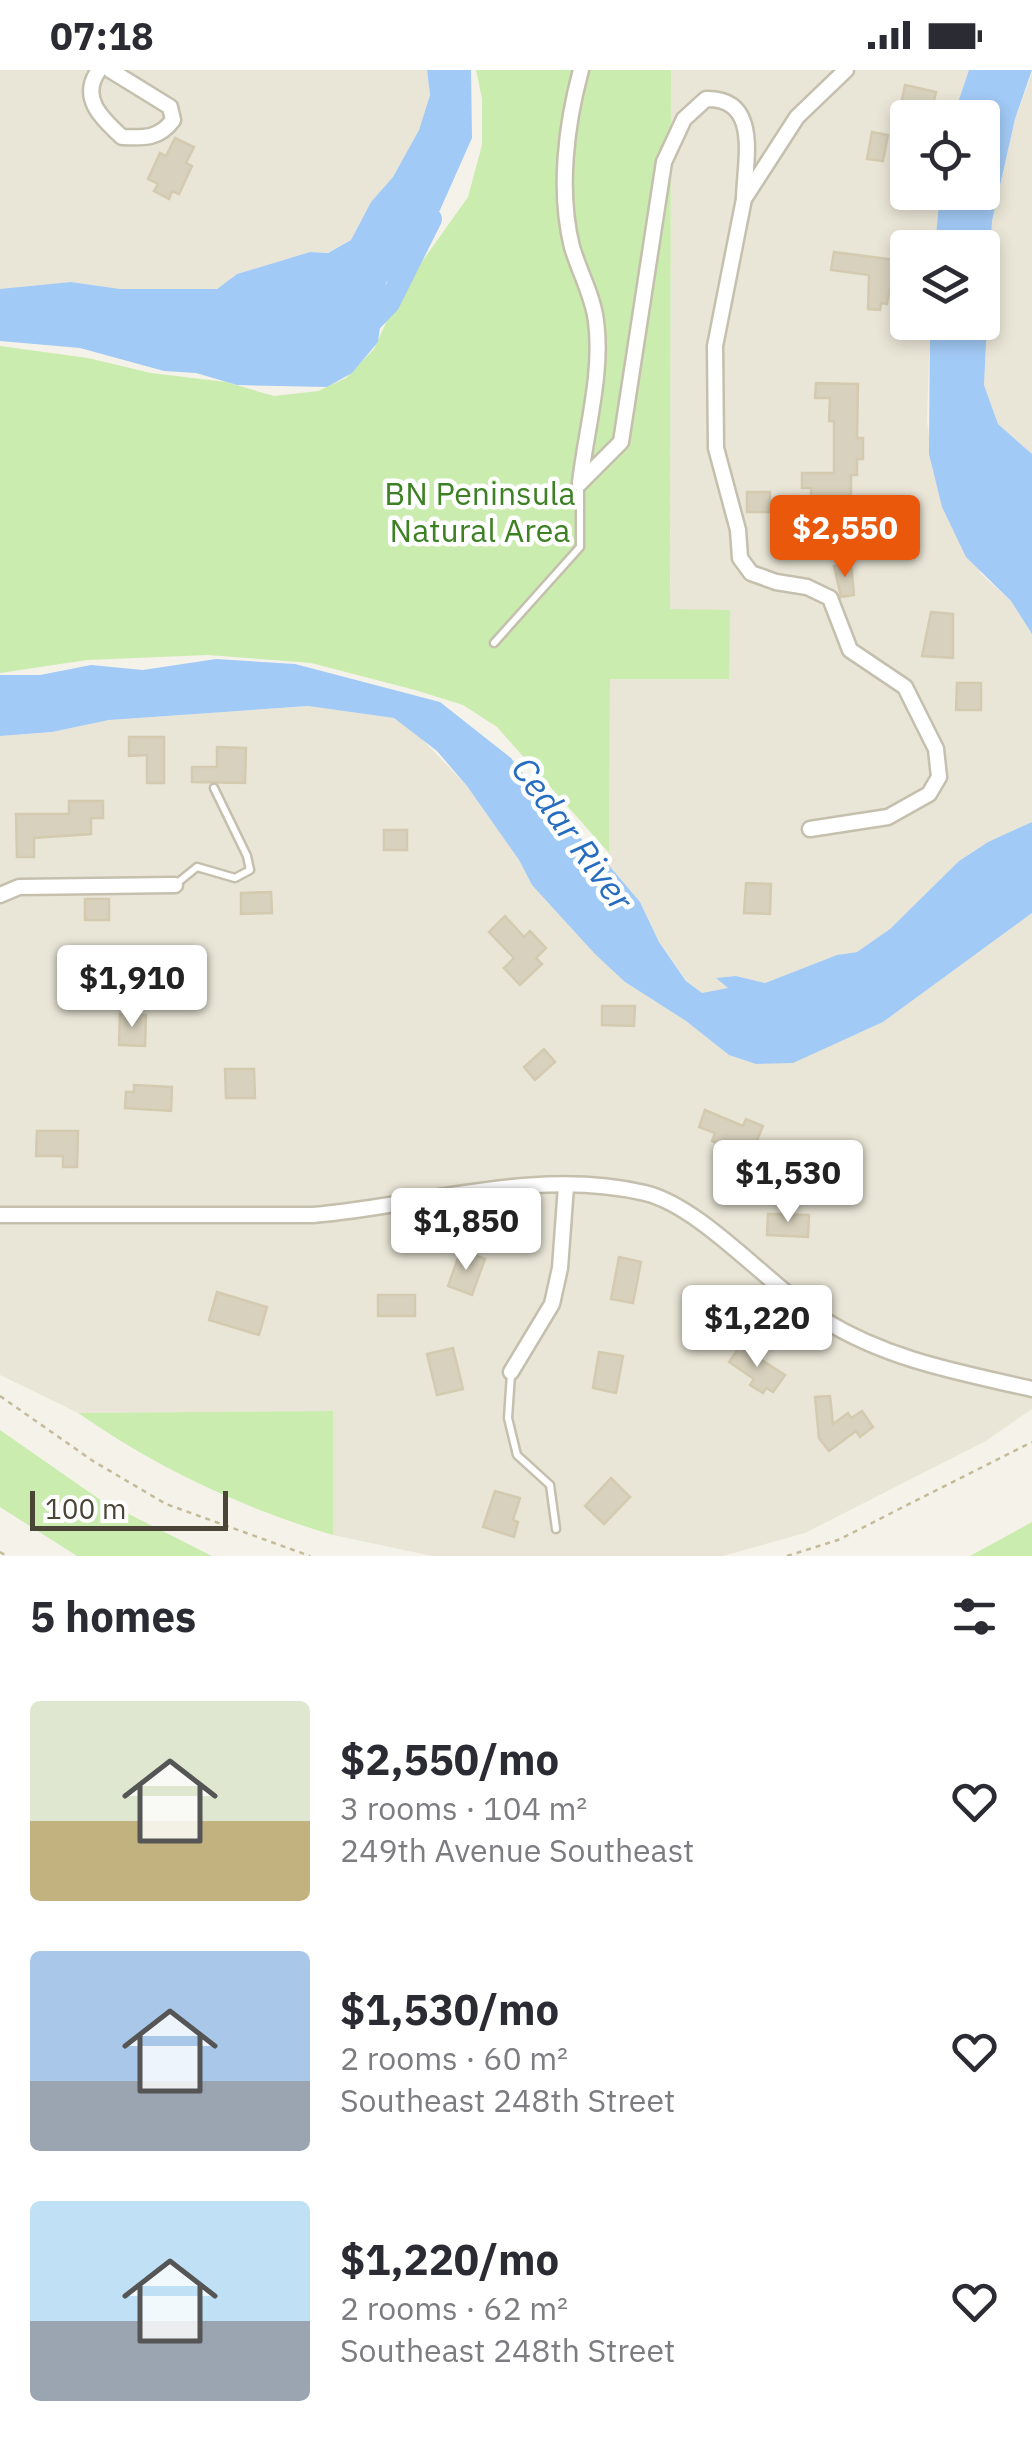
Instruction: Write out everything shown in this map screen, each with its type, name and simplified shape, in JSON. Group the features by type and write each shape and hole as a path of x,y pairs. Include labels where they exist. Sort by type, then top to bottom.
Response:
{"street":[{"path":"99,70 88,88 91,102 122,137 155,136 166,130 173,120 170,106 110,70"},
{"path":"580,482 597,361 596,318 572,246 565,202 568,146 581,70"},
{"path":"744,199 797,117 846,70"},
{"path":"580,482 621,442 664,162 684,118 706,99 722,99 740,112 746,125 744,199 714,346 716,448 738,530 740,558 751,573 806,587 830,598 850,650 905,687 940,763 939,777 929,794 888,817 810,828"},
{"path":"1,894 19,886 175,884"},
{"path":"0,1215 313,1215 364,1211 516,1186 632,1192 668,1202 821,1319 880,1351 1032,1389"},
{"path":"511,1372 552,1304 562,1251 566,1186"}],"lane":[{"path":"494,644 580,546 580,482"},
{"path":"175,884 197,867 235,878 250,870 214,788"},
{"path":"511,1372 508,1418 517,1455 550,1485 556,1529"}],"path":[{"path":"0,1396 93,1461 166,1504 310,1556"},
{"path":"787,1556 838,1540 1032,1442"},
{"path":"0,1552 7,1556"}],"shaded area":[{"path":"0,70 427,70 430,95 419,130 393,177 371,202 351,240 327,253 310,252 237,274 217,289 120,289 71,282 10,290 0,289"},
{"path":"671,70 969,70 959,100 890,100 890,210 938,210 937,230 890,230 890,340 929,340 927,421 934,469 981,574 1011,601 1032,634 1032,822 988,842 959,861 890,929 857,952 837,955 765,983 736,976 718,978 729,988 702,994 687,981 659,942 640,902 601,856 609,853 610,679 729,679 670,610"},
{"path":"1032,73 1032,454 998,424 984,385 986,340 1000,340 1000,230 992,230 992,221 994,210 1000,210 1000,186 1015,119"},
{"path":"308,706 394,718 415,732 467,786 532,885 625,982 686,1021 729,1055 838,1042 883,1022 1032,913 1032,1409 984,1442 805,1533 723,1556 432,1556 333,1535 333,1411 78,1413 0,1375 0,736 52,732 109,720"}],"green space":[{"name":"BN Peninsula Natural Area","path":"476,70 671,70 670,609 730,610 729,679 610,679 609,853 497,727 463,705 415,690 311,663 208,655 87,660 0,673 0,346 226,382 274,396 318,391 346,378 374,349 399,294 468,197 482,145 482,99"},
{"path":"333,1411 333,1535 201,1485 78,1413"},
{"path":"0,1430 99,1499 212,1556 77,1556 0,1507"},
{"path":"1032,1522 1032,1556 970,1556"}],"water":[{"path":"427,70 471,70 472,138 440,210 418,245 386,283 378,342 352,373 327,387 237,385 196,373 164,371 80,348 0,341 0,289 71,282 120,289 217,289 237,274 310,252 328,253 351,240 419,130 430,95"},
{"path":"969,70 1032,70 1015,119 1000,186 1000,100 959,100"},
{"path":"938,210 994,210 992,230 937,230"},
{"path":"930,340 986,340 984,385 998,424 1032,454 1032,634 1011,601 966,557 942,507 929,454"},
{"path":"216,659 295,664 440,702 511,758 557,818 601,856 640,902 659,942 686,981 702,993 728,988 716,978 736,976 765,983 837,955 857,952 890,929 959,861 988,842 1032,822 1032,913 883,1022 793,1063 756,1064 729,1055 686,1021 625,982 595,954 532,885 467,786 437,751 394,718 308,706 109,720 52,732 0,736 0,675 40,675 91,665 143,670"}],"building":[{"path":"905,85 936,92 934,100 902,100"},
{"path":"872,132 888,135 883,161 867,159"},
{"path":"175,138 194,147 186,163 192,166 179,194 172,191 169,199 154,191 158,184 148,179 160,153 166,156"},
{"path":"834,252 890,259 887,304 881,303 880,310 868,309 869,275 831,270"},
{"path":"816,383 858,384 857,438 863,438 863,459 857,459 857,475 851,475 851,536 826,536 826,510 811,510 811,488 802,488 802,473 834,473 830,398 815,398"},
{"path":"747,492 770,492 770,512 747,512"},
{"path":"851,564 854,595 841,597 834,566"},
{"path":"931,612 953,614 953,658 922,656"},
{"path":"957,683 981,683 981,710 956,710"},
{"path":"129,737 164,737 164,783 147,783 147,755 129,756"},
{"path":"217,747 246,748 245,783 192,782 192,767 217,767"},
{"path":"69,801 103,801 103,818 91,818 91,834 34,838 34,857 17,857 16,814 69,814"},
{"path":"384,830 407,830 407,850 384,850"},
{"path":"746,883 771,884 770,914 744,913"},
{"path":"271,892 272,913 241,914 241,893"},
{"path":"85,899 109,899 109,920 85,920"},
{"path":"505,916 524,937 530,931 546,948 536,958 542,964 520,985 504,968 514,958 489,932"},
{"path":"602,1006 635,1006 634,1026 602,1025"},
{"path":"120,1014 146,1015 145,1046 119,1045"},
{"path":"544,1049 555,1062 535,1080 524,1067"},
{"path":"225,1069 254,1069 255,1098 226,1098"},
{"path":"134,1085 172,1087 171,1111 125,1108 126,1092 134,1092"},
{"path":"705,1110 743,1126 746,1119 763,1126 756,1143 775,1150 768,1166 734,1152 727,1167 715,1163 722,1145 712,1141 715,1133 699,1127"},
{"path":"37,1131 78,1131 77,1167 63,1167 63,1156 36,1156"},
{"path":"768,1214 809,1215 808,1237 767,1235"},
{"path":"461,1250 485,1259 472,1295 448,1286"},
{"path":"619,1257 641,1262 633,1303 611,1299"},
{"path":"217,1292 267,1307 259,1335 209,1320"},
{"path":"378,1295 415,1295 415,1316 378,1316"},
{"path":"740,1346 785,1375 773,1392 766,1388 763,1393 750,1385 754,1379 729,1362"},
{"path":"453,1348 463,1389 437,1395 427,1354"},
{"path":"599,1352 623,1356 616,1393 593,1388"},
{"path":"830,1396 833,1424 848,1413 851,1418 862,1411 873,1427 860,1437 856,1431 829,1451 819,1438 815,1397"},
{"path":"611,1478 630,1497 604,1524 585,1506"},
{"path":"495,1491 520,1498 513,1520 518,1522 514,1537 483,1527"}],"waterway":[{"name":"Cedar River","path":"362,331 389,303 431,219"}]}
